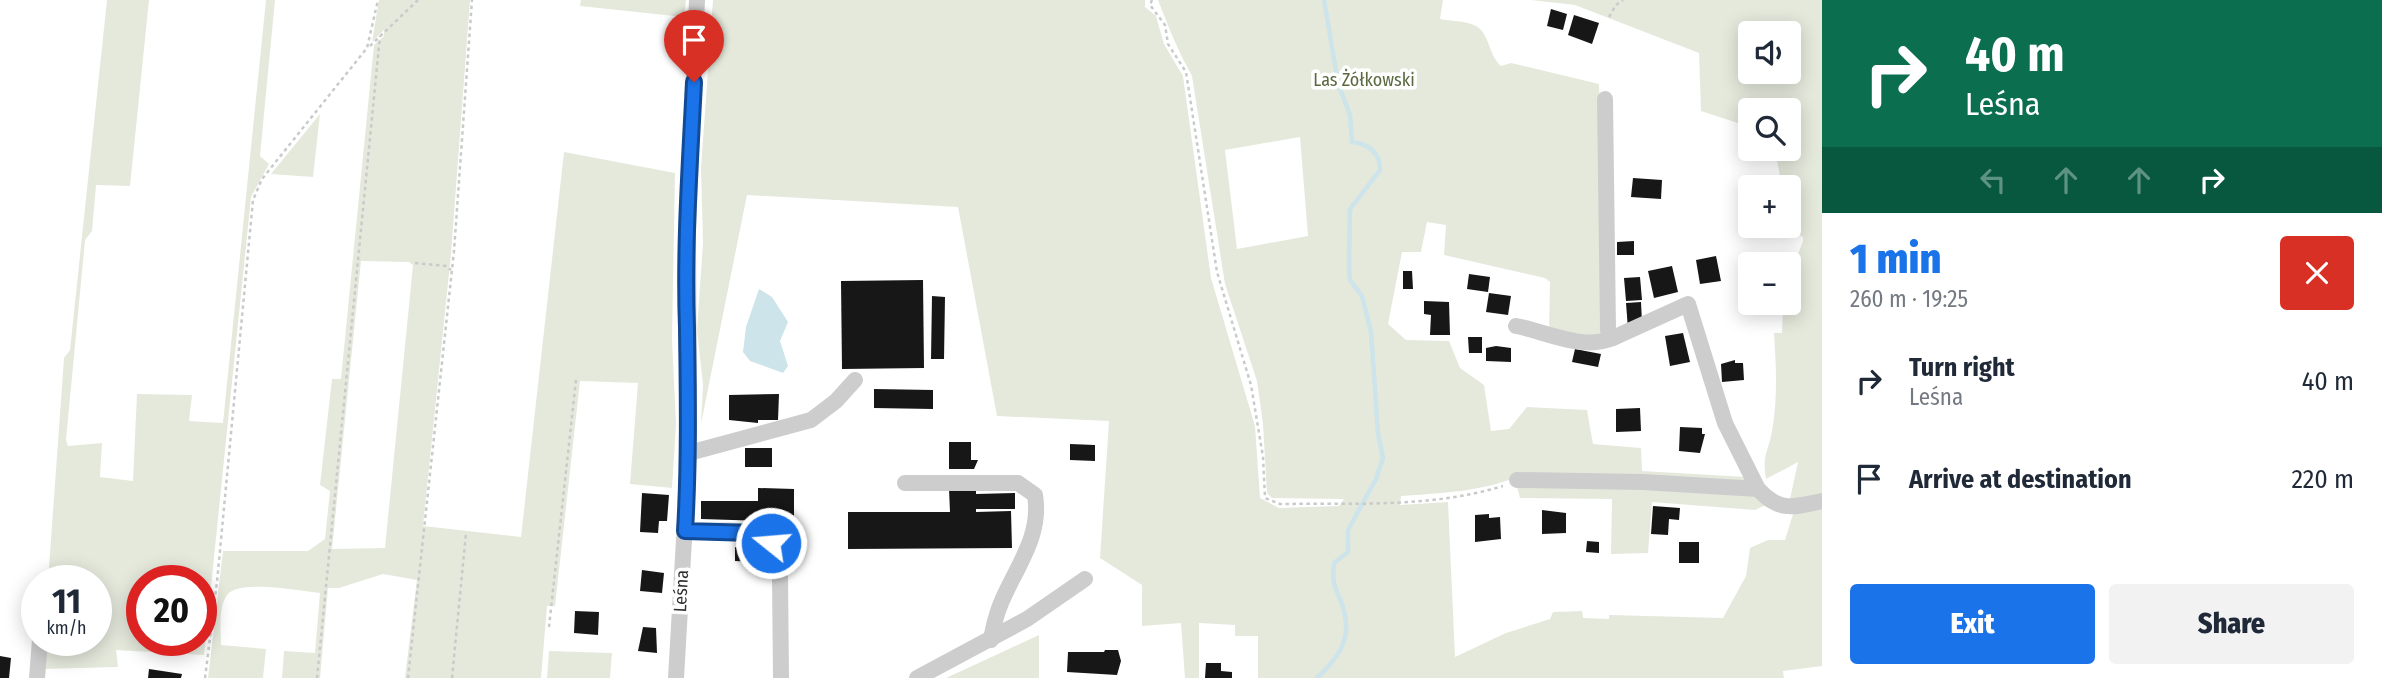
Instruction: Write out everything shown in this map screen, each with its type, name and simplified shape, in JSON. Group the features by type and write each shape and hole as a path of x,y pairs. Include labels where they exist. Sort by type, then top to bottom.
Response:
{"street":[{"name":"Leśna","path":"676,678 689,453 688,230 697,0"},
{"path":"1605,99 1605,281 1608,330 1613,338"},
{"path":"1516,326 1599,344 1688,304 1726,423 1758,489 1765,497 1788,508 1822,501"},
{"path":"689,453 811,420 836,401 855,380"},
{"path":"1517,480 1758,489"},
{"path":"905,483 1018,483 1035,495 1035,522 1031,541 1001,603 990,640"},
{"path":"685,531 752,533 771,543 778,560 780,576 781,678"},
{"path":"917,678 990,640 1086,579"},
{"path":"37,678 39,656"}],"path":[{"path":"367,48 377,0"},
{"path":"205,678 217,582 253,200 262,179 367,48 418,0"},
{"path":"408,678 451,270 472,0"},
{"path":"1152,0 1150,5 1165,25 1168,44 1186,72 1217,272 1251,385 1263,457 1265,498 1280,504 1372,505 1476,494 1517,480"},
{"path":"1609,17 1616,5 1623,0"},
{"path":"317,678 380,36"},
{"path":"415,262 446,266 451,270"},
{"path":"549,627 576,380"},
{"path":"452,678 466,533"}],"green space":[{"path":"107,0 149,0 130,186 96,185 92,231 85,240 66,440 68,446 102,443 100,477 133,481 137,394 192,395 189,421 223,423 266,0 275,0 260,156 269,164 251,197 213,565 126,565 126,651 116,650 118,667 40,669 42,656 112,656 112,565 49,565 64,358 70,350"},
{"path":"379,0 470,0 451,254 423,526 521,537 564,152 675,173 672,340 676,424 672,488 630,484 638,383 580,381 555,606 547,606 541,678 405,678 417,580 383,574 339,588 328,588 320,678 282,678 284,651 315,653 320,593 271,587 234,590 227,595 222,606 221,645 266,649 263,678 208,678 211,656 217,656 217,602 223,551 308,551 325,539 330,491 320,485 332,379 341,379 374,45 384,36 384,30 372,42","holes":["361,261 409,262 413,265 385,548 332,549"]},
{"path":"581,0 686,0 684,17 580,6"},
{"name":"Las Żółkowski","path":"713,0 1145,0 1145,7 1156,16 1164,44 1183,76 1211,278 1255,426 1260,498 1279,508 1339,506 1344,499 1272,498 1267,493 1263,424 1257,381 1225,284 1192,76 1158,0 1443,0 1440,19 1479,28 1501,66 1511,63 1599,84 1605,337 1549,330 1550,282 1545,278 1444,255 1446,225 1427,222 1421,252 1402,252 1388,324 1406,340 1449,341 1460,368 1484,385 1491,431 1509,429 1527,407 1587,410 1593,444 1641,448 1642,471 1747,477 1750,484 1519,476 1476,489 1401,496 1400,505 1448,502 1455,657 1506,633 1550,619 1553,612 1582,611 1583,618 1609,619 1609,615 1723,618 1746,576 1750,548 1768,540 1785,540 1793,514 1822,506 1822,666 1783,671 1784,678 1258,678 1258,636 1235,636 1235,625 1199,623 1199,678 1185,678 1181,623 1142,626 1142,585 1100,558 1109,421 997,416 958,207 747,195 701,424 703,385 697,330 703,243 701,168","holes":["1300,137 1308,236 1237,249 1225,150"]},
{"path":"1531,0 1822,0 1822,497 1790,499 1798,462 1766,479 1765,471 1775,406 1774,333 1782,333 1783,315 1801,315 1801,252 1799,252 1803,241 1801,175 1780,175 1777,161 1801,161 1801,98 1738,98 1738,123 1701,111 1699,53 1575,5"},
{"path":"320,114 313,177 271,174"},
{"path":"1534,483 1756,496 1766,505 1755,510 1652,502 1648,553 1611,554 1612,499 1520,498 1517,487"},
{"path":"1039,635 1039,678 946,678"},
{"path":"549,651 612,653 610,678 547,678"}],"water":[{"path":"759,289 772,297 788,322 780,341 788,366 783,373 750,361 743,352 746,327"}],"building":[{"path":"1551,9 1567,14 1563,30 1547,26"},
{"path":"1574,15 1599,23 1592,44 1568,35"},
{"path":"1633,178 1662,180 1661,199 1631,197"},
{"path":"1634,241 1634,255 1617,255 1617,242"},
{"path":"1716,256 1721,281 1700,284 1696,260"},
{"path":"1672,266 1678,292 1654,298 1648,271"},
{"path":"1403,271 1412,271 1413,289 1403,289"},
{"path":"1469,274 1490,277 1488,292 1467,289"},
{"path":"1640,277 1642,300 1626,301 1624,278"},
{"path":"923,280 924,368 842,369 841,281"},
{"path":"1489,293 1511,296 1508,315 1486,312"},
{"path":"932,296 945,297 944,359 931,359"},
{"path":"1424,301 1449,302 1450,335 1430,335 1431,315 1424,314"},
{"path":"1641,302 1642,322 1628,329 1626,303"},
{"path":"1683,333 1690,362 1670,366 1665,336"},
{"path":"1468,337 1482,337 1482,353 1469,353"},
{"path":"1486,348 1511,348 1511,362 1486,361"},
{"path":"1575,349 1601,354 1598,367 1572,362"},
{"path":"1735,360 1735,363 1743,363 1744,380 1722,382 1721,364"},
{"path":"874,389 933,390 933,409 874,408"},
{"path":"779,394 778,420 758,420 758,423 729,420 729,395"},
{"path":"1640,408 1641,431 1616,432 1616,409"},
{"path":"1680,427 1702,428 1702,434 1705,434 1700,453 1679,451"},
{"path":"949,442 971,442 971,460 978,460 974,469 949,469"},
{"path":"1070,444 1095,445 1095,461 1070,460"},
{"path":"745,448 772,448 772,467 745,467"},
{"path":"758,488 794,489 794,522 701,519 701,501 758,501"},
{"path":"949,489 976,489 976,494 1015,493 1015,509 976,509 976,512 1011,511 1012,548 848,549 848,512 950,512"},
{"path":"642,493 669,495 667,521 659,521 658,533 640,532"},
{"path":"1653,506 1680,508 1679,520 1669,519 1668,535 1651,534"},
{"path":"1542,510 1566,513 1566,533 1542,534"},
{"path":"1489,514 1489,518 1500,517 1501,539 1475,542 1475,515"},
{"path":"1587,541 1599,542 1599,553 1586,552"},
{"path":"1679,542 1699,542 1699,563 1679,563"},
{"path":"735,547 758,548 757,562 735,561"},
{"path":"642,570 664,573 662,593 640,591"},
{"path":"575,611 599,612 598,635 574,633"},
{"path":"643,627 656,628 657,653 638,651"},
{"path":"1118,650 1121,661 1117,675 1067,672 1068,652"},
{"path":"0,656 11,658 9,678 0,678"},
{"path":"1206,663 1221,663 1221,671 1232,672 1232,678 1205,678"},
{"path":"149,669 182,674 181,678 148,678"}],"waterway":[{"path":"1317,678 1341,649 1346,631 1342,603 1334,585 1334,563 1348,552 1348,530 1376,479 1383,458 1378,433 1371,332 1362,296 1350,280 1349,267 1350,209 1380,170 1378,158 1372,150 1352,142 1350,115 1338,83 1324,0"}],"route":[{"path":"694,82 688,230 687,328 690,402 685,531 752,533 759,534 771,543"}]}
